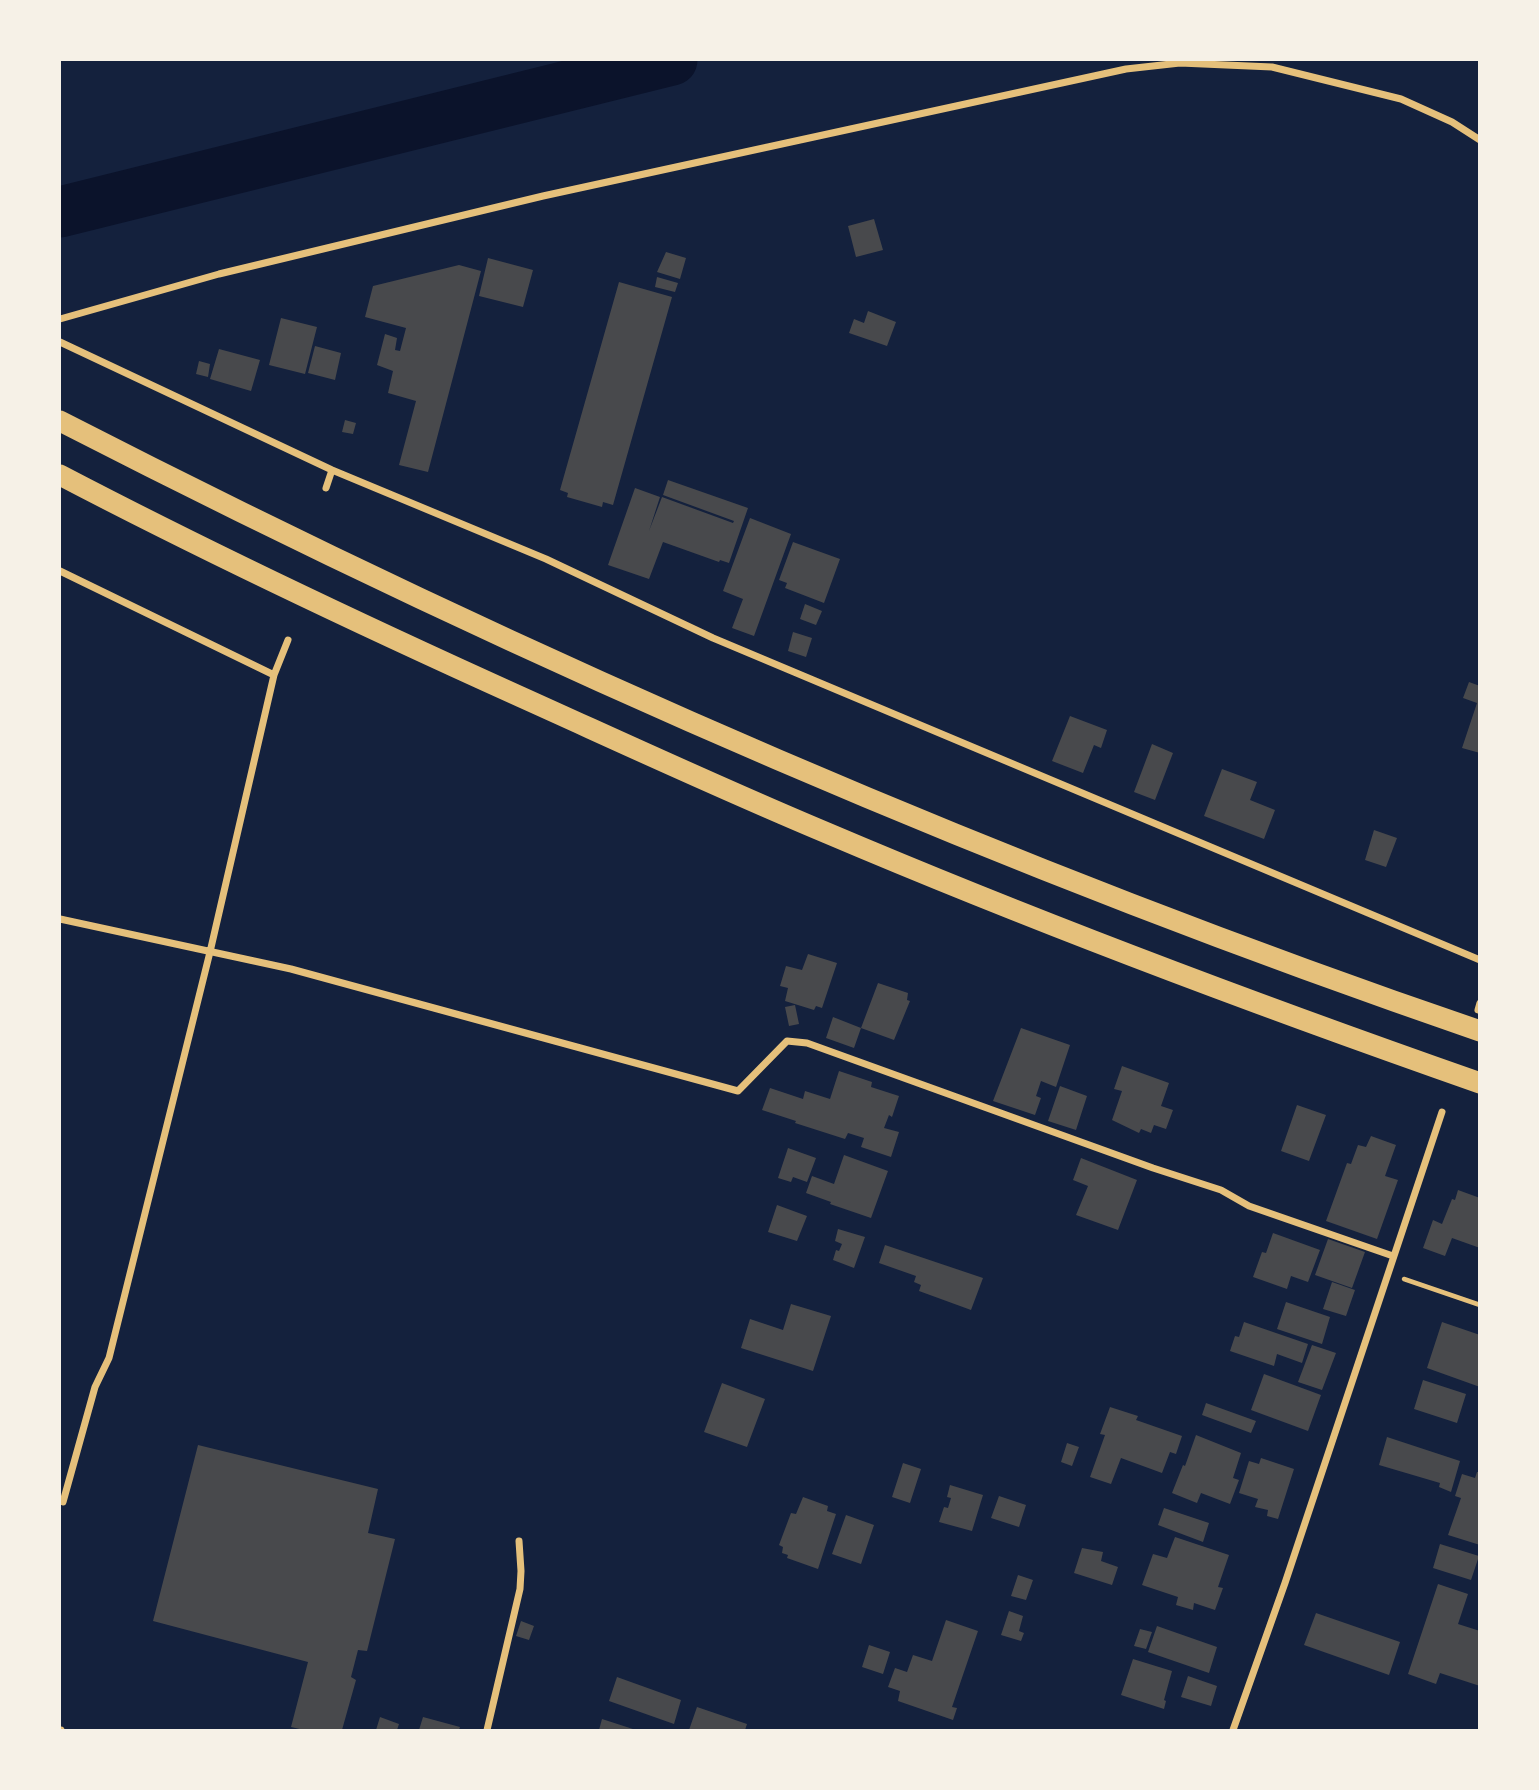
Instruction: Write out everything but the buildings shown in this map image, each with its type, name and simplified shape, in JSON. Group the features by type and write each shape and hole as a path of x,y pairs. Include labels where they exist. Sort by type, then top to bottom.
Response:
{"highway":[{"path":"60,421 470,621 843,788 1022,861 1384,998 1479,1014"},
{"path":"60,475 261,576 386,635 825,833 1184,976 1479,1083"}],"street":[{"path":"60,319 219,274 530,199 1126,69 1180,63 1272,67 1401,99 1452,122 1479,140"},
{"path":"60,342 332,470 546,559 713,638 1479,960"},
{"path":"327,488 332,470"},
{"path":"60,571 274,675"},
{"path":"63,1502 95,1387 109,1358 210,952 274,675 288,640"},
{"path":"60,919 291,969 738,1091 787,1041 807,1043 1221,1190 1249,1206 1393,1256"},
{"path":"1233,1731 1290,1571 1442,1112"},
{"path":"487,1731 520,1589 519,1541"}],"path":[{"path":"1389,1274 1479,1305"}],"waterway":[{"path":"60,212 672,60"}]}
